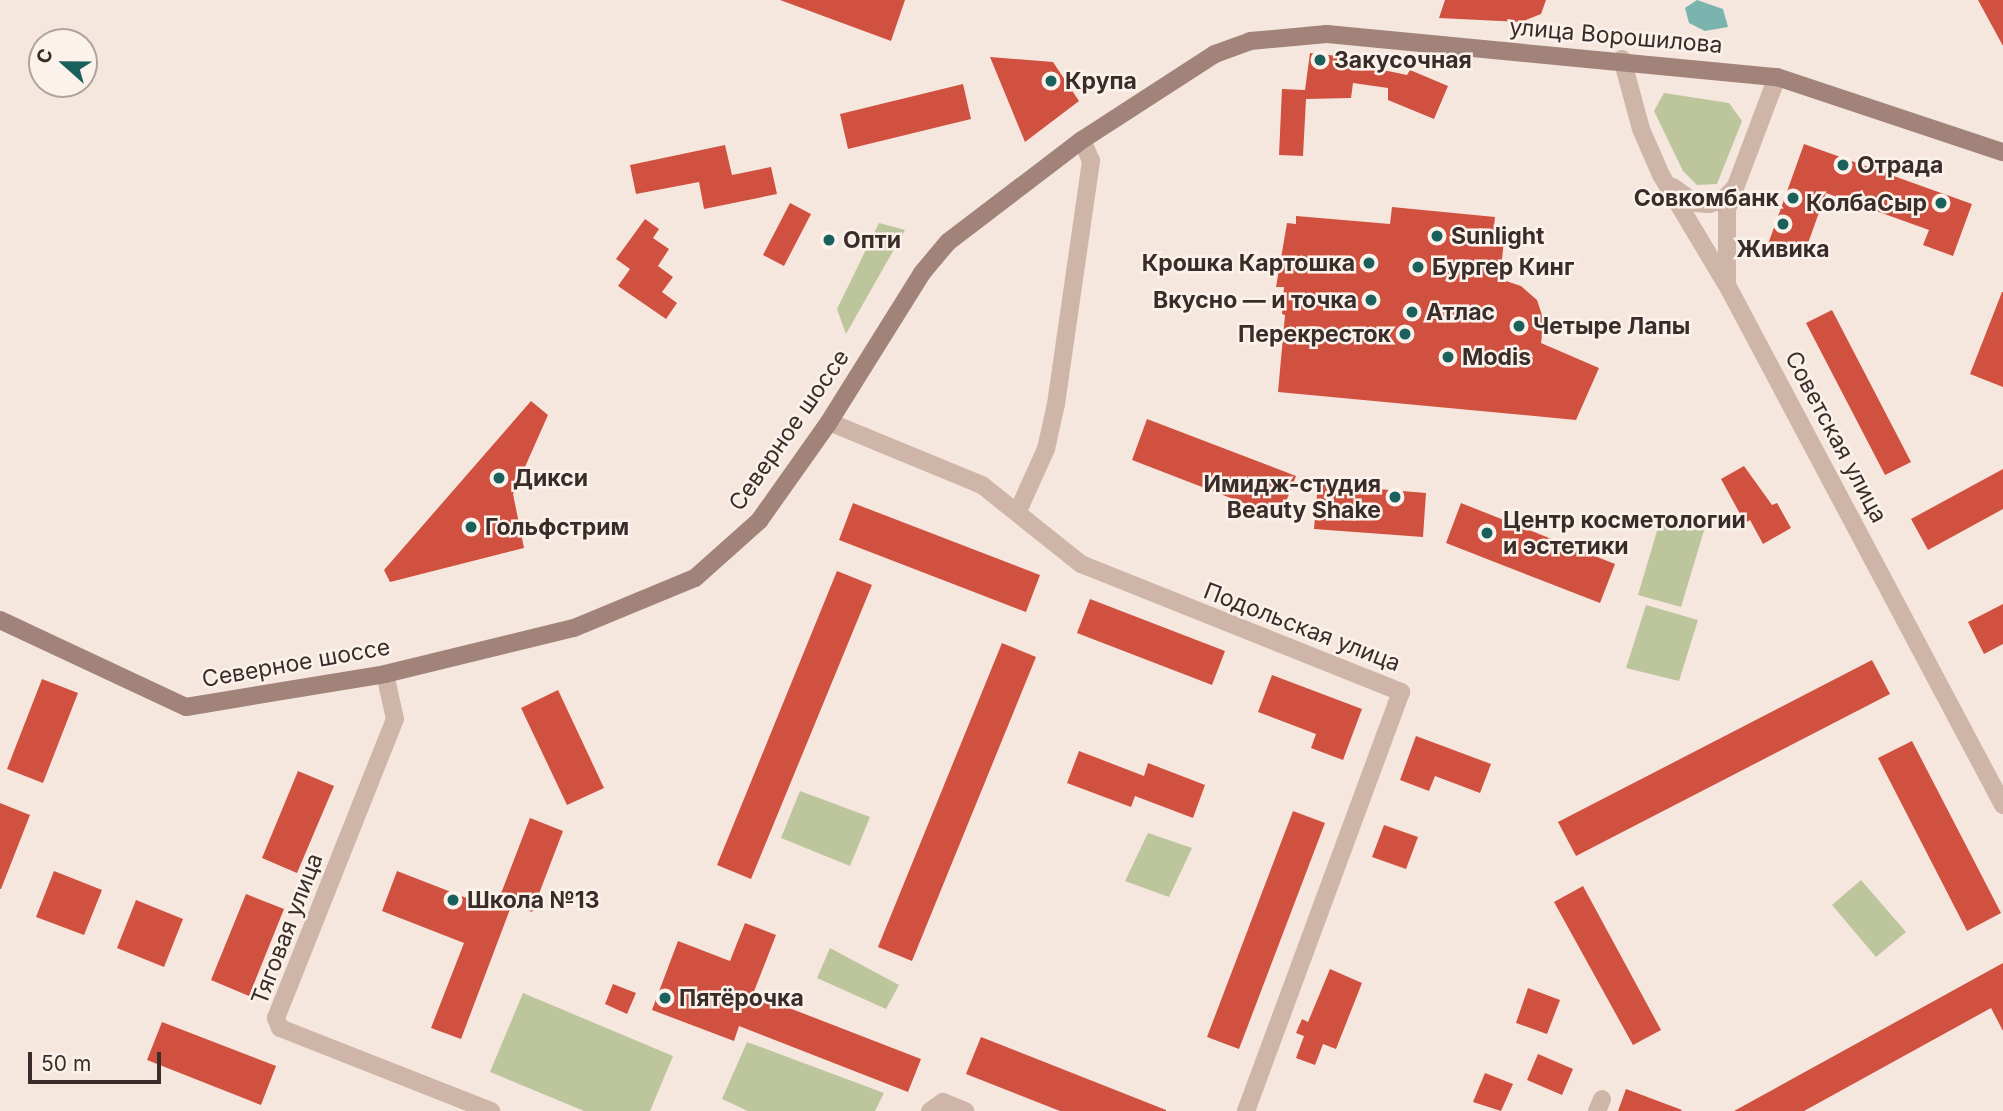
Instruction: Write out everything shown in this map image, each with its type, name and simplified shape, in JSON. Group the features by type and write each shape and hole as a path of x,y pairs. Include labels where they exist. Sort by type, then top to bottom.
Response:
{"main road":[{"name":"улица Ворошилова","path":"1215,54 1250,41 1327,34 1622,60 1777,77 2003,152"},
{"name":"Северное шоссе","path":"0,620 186,707 385,674 574,628 695,578 759,520 829,422 922,273 948,242 1082,140 1215,54"}],"street":[{"path":"1622,60 1640,129 1661,175 1727,285"},
{"name":"Советская улица","path":"1777,77 1724,226 1727,285 2003,805"},
{"path":"1018,511 1046,449 1056,404 1091,161 1082,140"},
{"path":"1661,175 1695,203 1723,200 1738,184"},
{"name":"Подольская улица","path":"829,422 982,485 1018,511 1081,564 1401,692 1246,1111"},
{"name":"Тяговая улица","path":"385,674 395,719 276,1018 280,1028 491,1111"},
{"path":"936,1106 965,1111"}],"green space":[{"path":"1664,93 1729,103 1742,121 1717,184 1697,185 1683,171 1654,111"},
{"path":"879,223 905,230 846,334 837,309"},
{"path":"1662,514 1705,527 1681,607 1638,595"},
{"path":"1646,605 1698,620 1679,681 1626,668"},
{"path":"800,791 870,817 850,866 781,838"},
{"path":"1148,833 1192,848 1169,897 1125,881"},
{"path":"1861,880 1906,932 1876,957 1832,905"},
{"path":"830,948 899,985 886,1009 817,978"},
{"path":"523,993 673,1056 650,1111 584,1111 490,1072"},
{"path":"747,1042 884,1093 875,1111 748,1111 722,1099"}],"water":[{"path":"1697,0 1723,9 1728,27 1705,31 1689,23 1685,8"}],"building":[{"path":"780,0 905,0 891,41"},
{"path":"1445,0 1546,0 1541,14 1521,22 1439,18"},
{"path":"1978,0 2003,0 2003,46"},
{"path":"1310,53 1356,58 1364,66 1407,75 1410,70 1448,86 1434,119 1388,100 1388,88 1353,83 1351,98 1306,99 1303,156 1279,155 1282,89 1305,90"},
{"path":"990,57 1053,62 1079,101 1025,142"},
{"path":"963,84 971,119 848,149 840,114"},
{"path":"1804,144 1972,204 1953,256 1923,245 1929,230 1826,193 1802,260 1767,247"},
{"path":"725,145 732,175 771,167 777,194 704,209 699,182 636,194 630,165"},
{"path":"790,203 811,214 784,266 763,255"},
{"name":"Атлас","path":"1392,207 1495,217 1493,236 1504,240 1500,279 1521,286 1537,300 1544,321 1541,343 1599,368 1576,420 1278,392 1285,315 1282,314 1284,287 1276,287 1287,223 1296,224 1296,216 1390,224"},
{"path":"645,219 659,229 653,238 669,249 658,266 673,277 662,292 677,303 666,319 618,286 630,269 616,259"},
{"path":"2003,292 2003,387 1970,374"},
{"path":"1832,310 1911,462 1885,475 1806,323"},
{"path":"531,401 548,415 513,494 524,548 390,582 384,570"},
{"path":"1147,419 1296,476 1280,517 1132,460"},
{"path":"1744,466 1772,505 1777,503 1791,528 1763,544 1750,520 1745,523 1721,479"},
{"path":"2003,469 2003,509 1928,550 1911,519"},
{"path":"1318,484 1426,493 1423,537 1314,529"},
{"path":"853,503 1040,575 1026,612 839,540"},
{"path":"1461,503 1615,564 1600,603 1446,543"},
{"path":"837,571 872,585 751,879 717,865"},
{"path":"1090,599 1225,651 1212,685 1077,633"},
{"path":"2003,604 2003,644 1984,654 1968,622"},
{"path":"1002,643 1036,657 912,961 878,947"},
{"path":"1872,660 1890,694 1576,856 1558,822"},
{"path":"1272,675 1362,709 1343,760 1311,748 1316,734 1258,712"},
{"path":"42,679 78,693 43,783 7,769"},
{"path":"558,690 604,788 567,805 521,708"},
{"path":"1416,736 1491,764 1480,793 1435,776 1429,791 1400,780"},
{"path":"1912,741 2001,913 1967,931 1878,758"},
{"path":"1079,751 1144,776 1148,763 1205,785 1193,818 1135,796 1131,807 1067,783"},
{"path":"298,771 334,786 297,873 262,858"},
{"path":"0,803 30,815 1,889 0,889"},
{"path":"1293,811 1325,823 1239,1049 1207,1037"},
{"path":"530,818 563,831 532,912 512,904 461,1039 431,1028 464,943 382,911 397,871 495,909"},
{"path":"1384,825 1418,837 1406,869 1372,857"},
{"path":"54,871 102,890 84,935 36,917"},
{"path":"1583,886 1661,1030 1633,1045 1554,902"},
{"path":"246,894 284,909 249,996 211,980"},
{"path":"136,900 183,919 164,967 117,948"},
{"path":"745,923 776,935 753,994 921,1059 908,1092 739,1026 734,1041 652,1010 678,941 730,961"},
{"path":"2003,963 2003,1031 1991,1008 1804,1111 1734,1111"},
{"path":"1330,969 1362,983 1336,1049 1323,1044 1315,1065 1296,1058 1304,1036 1296,1033 1302,1019 1308,1022"},
{"path":"613,984 636,993 627,1014 605,1004"},
{"path":"1528,988 1560,1000 1547,1034 1516,1023"},
{"path":"162,1022 276,1066 261,1105 147,1060"},
{"path":"981,1037 1166,1111 1060,1111 966,1074"},
{"path":"1538,1054 1573,1069 1562,1095 1527,1080"},
{"path":"1485,1073 1513,1084 1501,1111 1473,1102"},
{"path":"1626,1089 1682,1110 1618,1111"}],"place":[{"name":"Закусочная","path":"1320,60"},
{"name":"Крупа","path":"1051,81"},
{"name":"Отрада","path":"1843,165"},
{"name":"Совкомбанк","path":"1793,198"},
{"name":"КолбаСыр","path":"1941,203"},
{"name":"Живика","path":"1783,224"},
{"name":"Sunlight","path":"1437,236"},
{"name":"Опти","path":"829,240"},
{"name":"Крошка Картошка","path":"1369,263"},
{"name":"Бургер Кинг","path":"1418,267"},
{"name":"Вкусно — и точка","path":"1371,300"},
{"name":"Атлас","path":"1412,312"},
{"name":"Четыре Лапы","path":"1519,326"},
{"name":"Перекресток","path":"1405,334"},
{"name":"Modis","path":"1448,357"},
{"name":"Дикси","path":"499,478"},
{"name":"Имидж-студия Beauty Shake","path":"1395,497"},
{"name":"Гольфстрим","path":"471,527"},
{"name":"Центр косметологии и эстетики","path":"1487,533"},
{"name":"Школа №13","path":"453,900"},
{"name":"Пятёрочка","path":"665,998"}]}
